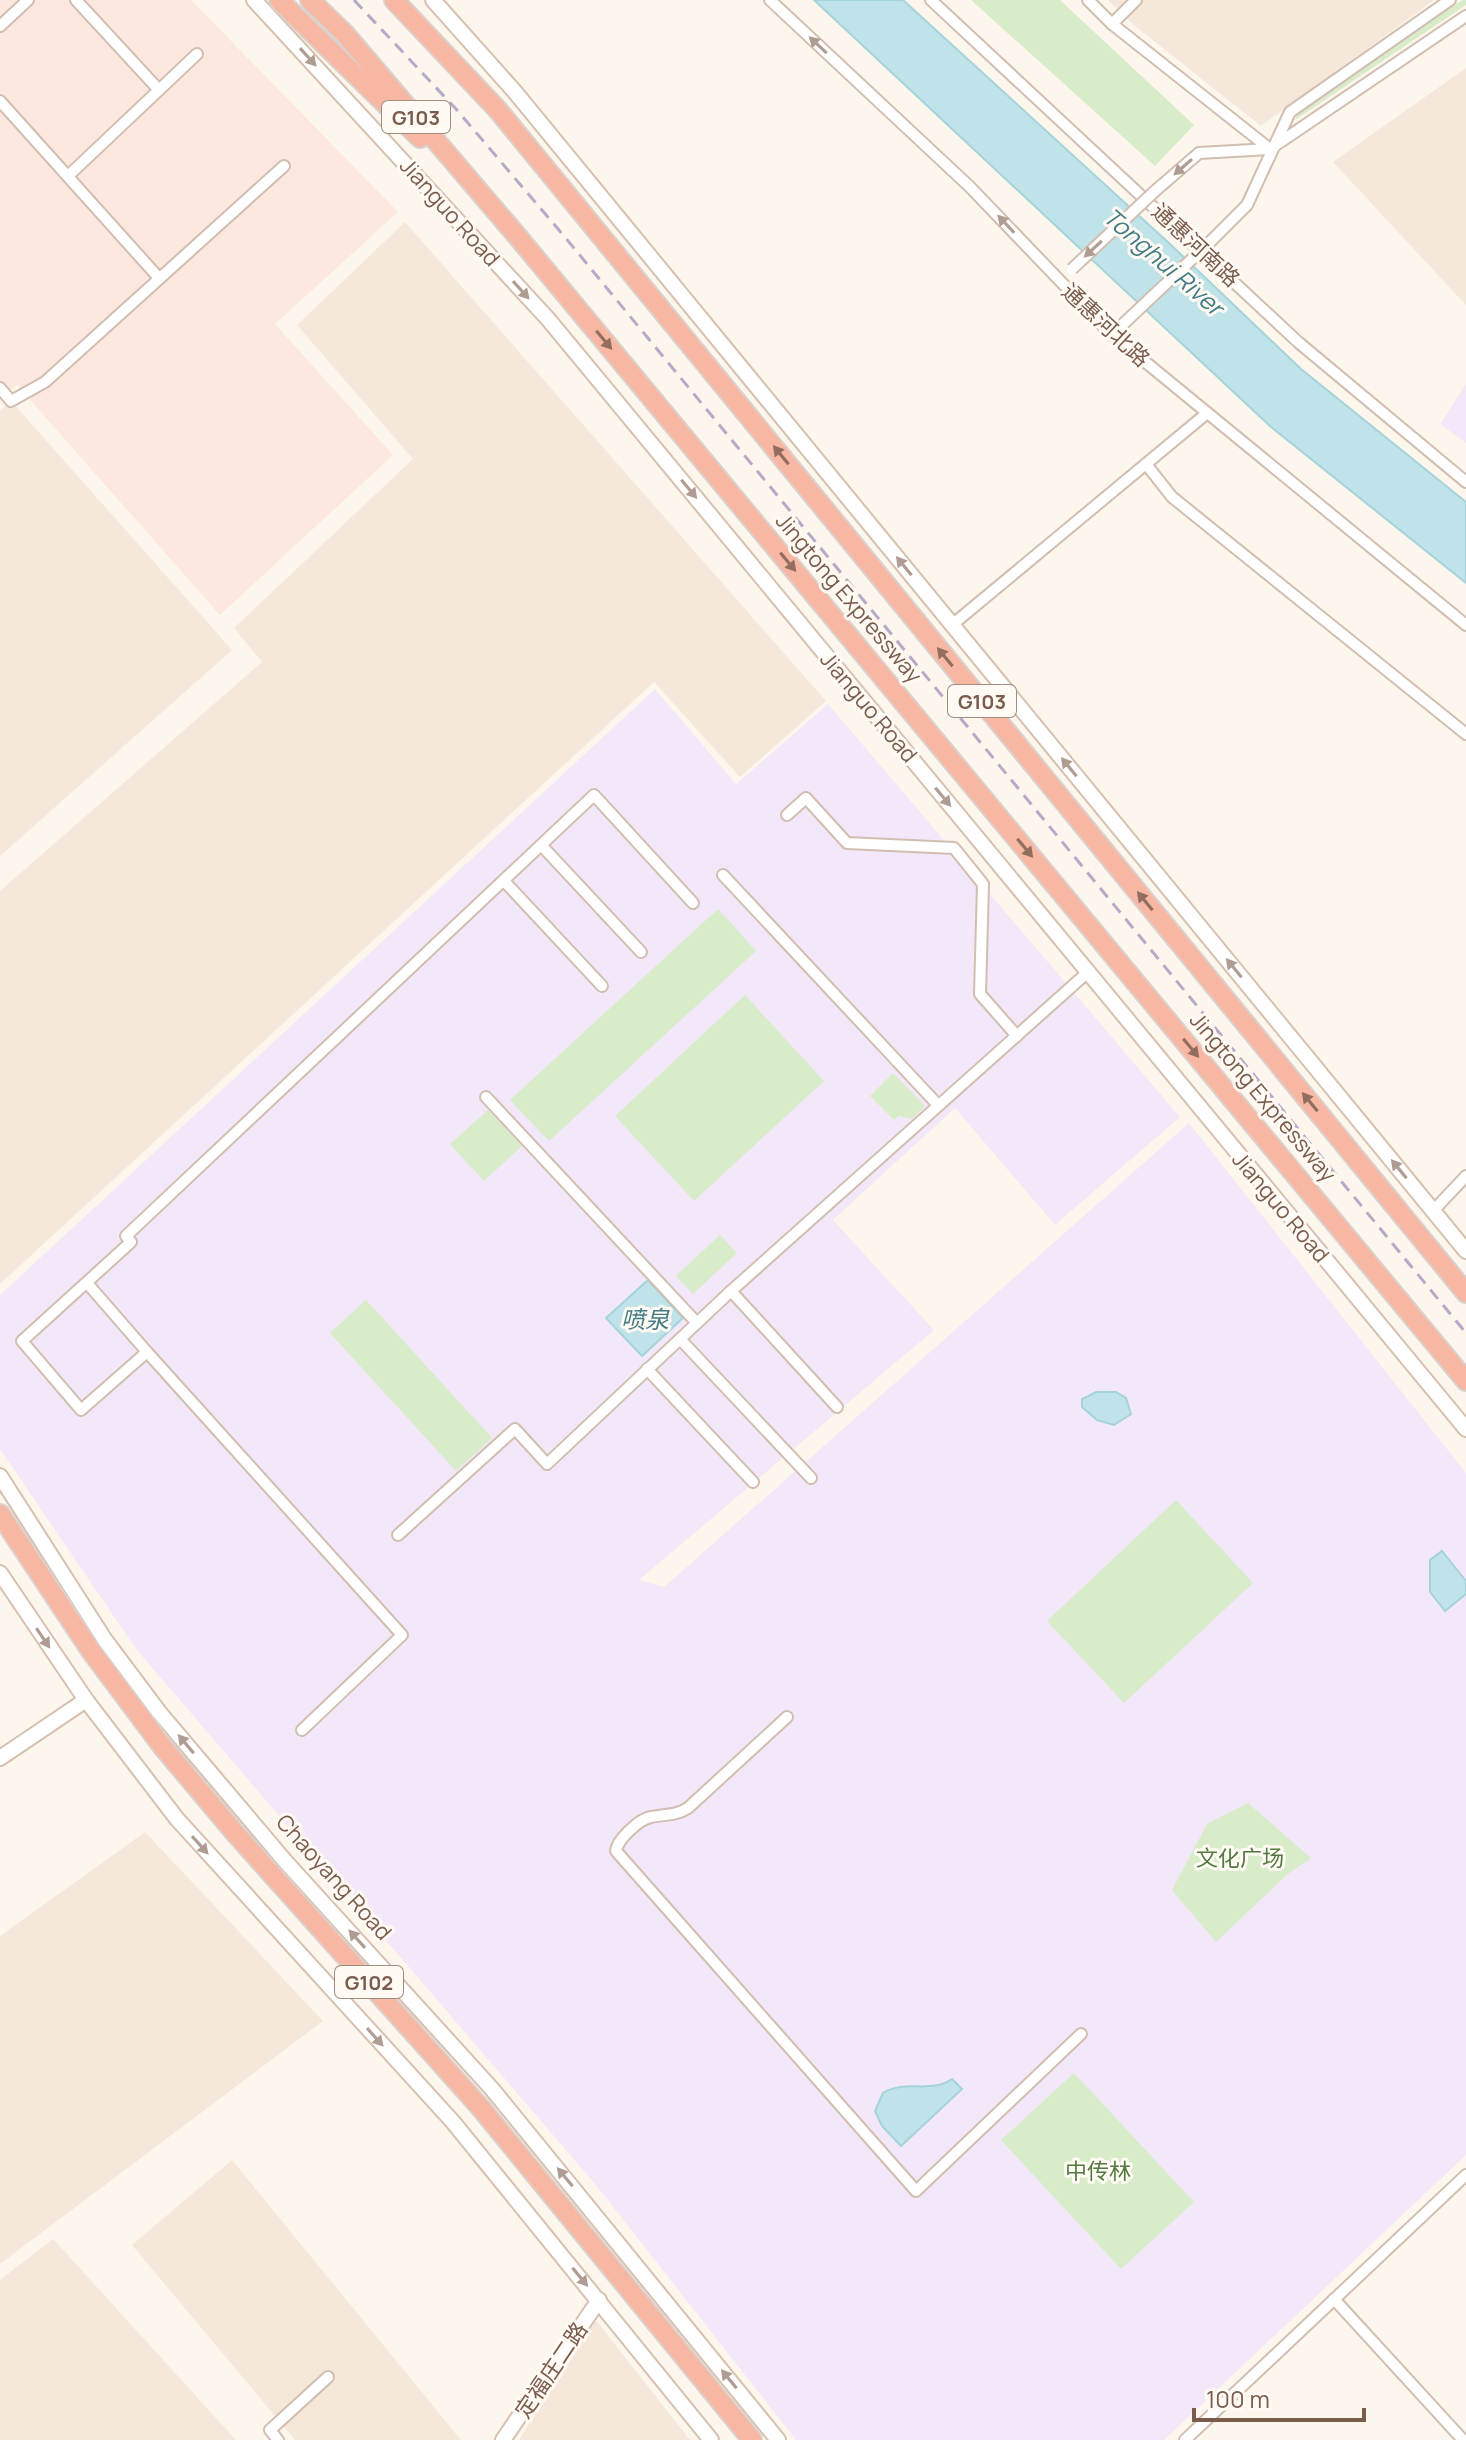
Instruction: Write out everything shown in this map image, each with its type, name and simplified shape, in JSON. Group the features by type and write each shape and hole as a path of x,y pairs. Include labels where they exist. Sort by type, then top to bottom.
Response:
{"highway":[{"path":"279,0 518,237"},
{"name":"Jingtong Expressway","path":"310,0 345,34 518,237 1466,1381"},
{"name":"Jingtong Expressway","path":"394,0 497,109 1466,1293"},
{"path":"411,0 497,109"},
{"name":"Chaoyang Road","path":"0,1514 91,1651 162,1746 235,1833 480,2107 752,2440"},
{"name":"G102","path":"0,1535 81,1658 152,1754 225,1840 472,2114 737,2440"}],"main road":[{"name":"Jianguo Road","path":"254,0 548,319 1466,1429"},
{"path":"433,0 515,92 1466,1251"},
{"name":"Chaoyang Road","path":"0,1476 105,1640 159,1712 285,1861 492,2089 778,2440"},
{"path":"0,1573 86,1700 177,1819 453,2122 711,2440"},
{"path":"0,1758 86,1700"},
{"name":"定福庄二路","path":"503,2440 599,2300"}],"street":[{"path":"0,26 28,0"},
{"path":"76,0 159,90"},
{"name":"通惠河北路","path":"770,0 970,187 1110,333 1466,625"},
{"name":"通惠河南路","path":"931,0 1298,342 1466,482"},
{"path":"1088,0 1112,24 1270,149"},
{"path":"1112,24 1136,0"},
{"path":"1110,333 1247,205 1270,149 1290,112 1450,0"},
{"path":"1059,281 1199,153 1270,149 1466,16"},
{"path":"68,176 197,54"},
{"path":"0,101 159,278"},
{"path":"0,388 11,401 45,382 284,166"},
{"path":"952,625 1206,414"},
{"path":"1146,464 1172,497 1466,734"},
{"path":"147,1352 81,1410 22,1341 131,1242 126,1236 594,795 693,903"},
{"path":"787,815 806,798 847,843 954,848 983,884 980,994 1017,1036"},
{"path":"542,846 641,952"},
{"path":"723,875 938,1105"},
{"path":"505,882 602,986"},
{"path":"398,1535 515,1429 547,1464 731,1291 1088,972"},
{"path":"486,1097 697,1323"},
{"path":"1433,1211 1466,1176"},
{"path":"87,1283 402,1635 302,1730"},
{"path":"731,1291 837,1407"},
{"path":"680,1339 811,1478"},
{"path":"647,1369 753,1482"},
{"path":"787,1717 688,1808 676,1815 644,1819 618,1842 616,1851 916,2191 1081,2034"},
{"path":"1185,2440 1466,2175"},
{"path":"1334,2299 1463,2440"},
{"path":"278,2440 270,2430 328,2377"}],"shaded area":[{"path":"0,0 191,0 398,212 275,324 393,455 220,615 17,385 0,399"},
{"path":"1108,0 1434,0 1261,126 1135,26"},
{"path":"1466,68 1466,305 1333,162"},
{"path":"405,222 826,701 740,777 654,682 0,1284 0,891 262,662 234,628 413,459 297,325"},
{"path":"1466,384 1466,443 1440,424"},
{"path":"11,401 232,650 0,856 0,411"},
{"path":"655,689 736,784 828,704 1180,1117 1055,1225 955,1108 833,1220 934,1330 639,1580 664,1587 1189,1123 1466,1473 1466,2155 1164,2440 796,2440 596,2185 136,1649 0,1449 0,1295"},
{"path":"145,1832 323,2021 0,2264 0,1936"},
{"path":"232,2160 461,2440 295,2440 132,2245"},
{"path":"53,2239 236,2440 0,2440 0,2280"},
{"path":"595,2319 690,2440 519,2440"}],"green space":[{"path":"971,0 1060,0 1194,125 1155,166"},
{"path":"1466,0 1466,5 1295,120 1297,115"},
{"path":"718,909 756,951 549,1141 510,1100"},
{"path":"745,995 824,1081 694,1201 615,1116"},
{"path":"893,1073 925,1106 912,1119 899,1116 894,1120 870,1096"},
{"path":"488,1110 522,1146 484,1181 450,1144"},
{"path":"720,1235 737,1253 693,1294 676,1276"},
{"path":"366,1300 492,1438 456,1471 330,1333"},
{"path":"1176,1500 1253,1583 1124,1703 1047,1621"},
{"name":"文化广场","path":"1248,1803 1311,1858 1289,1873 1216,1942 1172,1890 1207,1824"},
{"name":"中传林","path":"1074,2073 1194,2202 1121,2269 1001,2140"}],"water":[{"name":"Tonghui River","path":"814,0 903,0 1170,244 1301,369 1466,502 1466,583 1271,427"},
{"name":"喷泉","path":"648,1280 683,1318 642,1356 606,1318"},
{"path":"1096,1392 1116,1392 1126,1398 1131,1414 1114,1425 1097,1420 1082,1407 1082,1399"},
{"path":"1442,1551 1466,1581 1466,1594 1445,1611 1430,1592 1430,1560"},
{"path":"952,2079 962,2089 901,2146 882,2126 875,2111 883,2093 901,2087 936,2086"}],"railway":[{"path":"354,0 456,109 564,236 1466,1333"}]}
